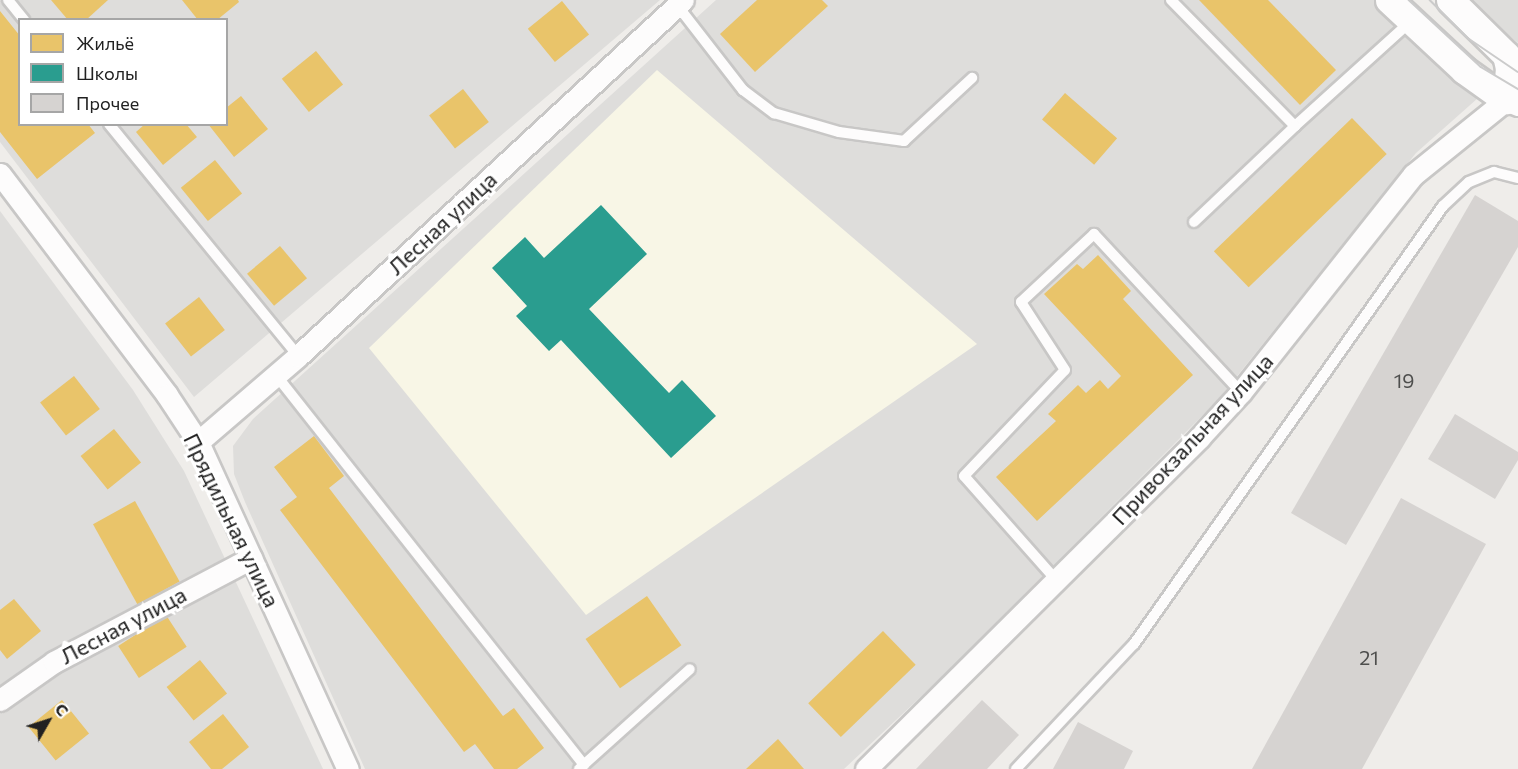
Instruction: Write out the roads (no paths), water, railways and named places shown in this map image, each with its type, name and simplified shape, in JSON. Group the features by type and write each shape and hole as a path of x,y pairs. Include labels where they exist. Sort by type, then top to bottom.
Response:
{"street":[{"path":"1389,0 1464,70 1512,103"},
{"path":"1450,0 1506,55 1512,103"},
{"name":"Лесная улица","path":"198,442 298,356 678,2"},
{"name":"Привокзальная улица","path":"866,769 1058,581 1241,392 1413,175 1512,103"},
{"name":"Прядильная улица","path":"0,174 167,395 198,442 348,769"},
{"name":"Лесная улица","path":"0,700 54,662 251,558"}],"lane":[{"path":"8,0 22,18"},
{"path":"1171,0 1295,126"},
{"path":"678,2 743,90 774,112 839,132 904,141 972,78"},
{"path":"1194,222 1295,126 1410,22"},
{"path":"112,126 298,356"},
{"path":"1016,769 1134,644 1443,206 1469,182 1494,172 1518,178"},
{"path":"1058,581 964,476 1065,370 1021,302 1094,234 1241,392"},
{"path":"276,375 581,767 690,669"}],"tram line":[{"path":"1409,0 1481,67 1518,89"},
{"path":"1430,0 1468,38 1518,72"}]}
